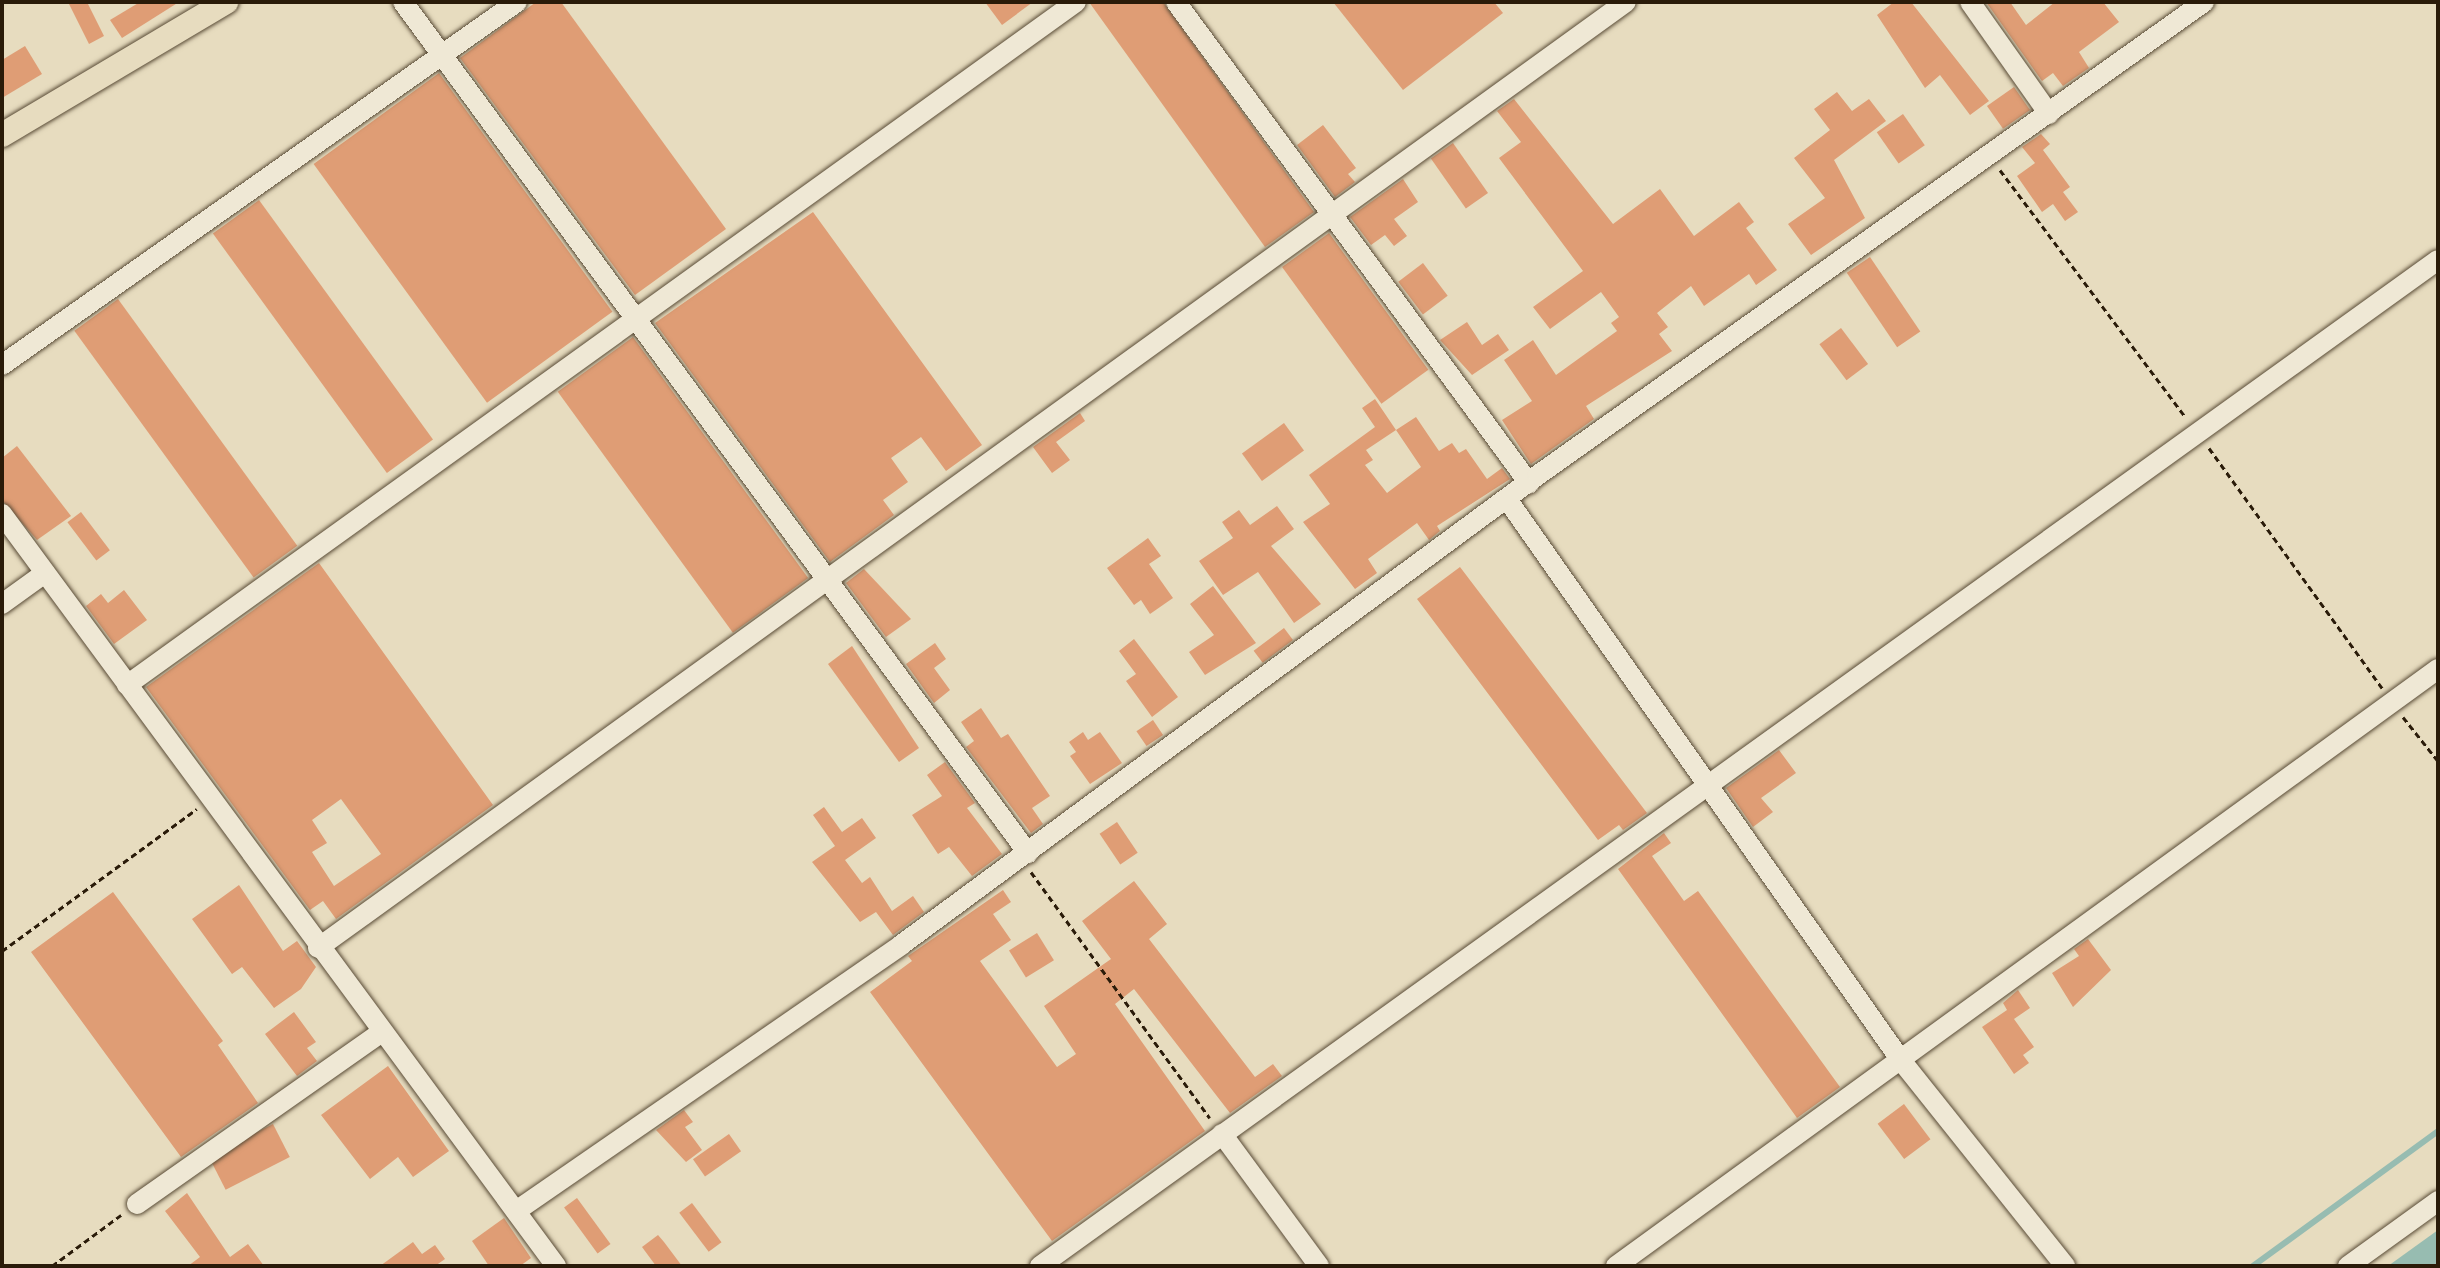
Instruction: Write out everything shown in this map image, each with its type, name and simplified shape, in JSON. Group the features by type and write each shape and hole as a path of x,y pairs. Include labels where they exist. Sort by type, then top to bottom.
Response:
{"main road":[{"path":"2,135 218,4"}],"street":[{"path":"403,2 831,581 1024,855"},
{"path":"2,365 517,2"},
{"path":"127,685 1076,2"},
{"path":"1176,2 1529,483"},
{"path":"318,948 831,581 1626,2"},
{"path":"1970,2 2049,114"},
{"path":"516,1211 1024,855 1529,483 2204,2"},
{"path":"1040,1266 2196,431 2438,260"},
{"path":"1507,499 1705,787 1900,1059 2065,1266"},
{"path":"2,514 380,1033 516,1211 547,1263"},
{"path":"2,604 45,573"},
{"path":"1616,1266 2438,669"},
{"path":"137,1204 380,1033"},
{"path":"1222,1134 1319,1266"},
{"path":"2348,1266 2438,1201"}],"path":[{"path":"1990,157 2438,761"},
{"path":"2,951 210,800"},
{"path":"1024,855 1222,1134"},
{"path":"52,1266 137,1204"}],"water":[{"path":"2438,1230 2438,1266 2388,1266"}],"building":[{"path":"68,2 87,2 104,36 89,44"},
{"path":"140,2 179,2 122,38 110,20"},
{"path":"536,2 561,2 726,229 635,295 460,58"},
{"path":"985,2 1033,2 1002,25"},
{"path":"1089,2 1163,2 1314,212 1265,247"},
{"path":"1333,2 1494,2 1503,13 1403,90"},
{"path":"1894,2 1911,2 1989,101 1970,115 1940,75 1925,88 1877,15"},
{"path":"1986,2 2010,2 2026,25 2055,2 2103,2 2119,22 2079,52 2089,68 2063,86 2053,73 2042,81"},
{"path":"25,46 42,74 2,98 2,60"},
{"path":"439,73 612,312 487,403 314,164"},
{"path":"2014,87 2030,110 2003,129 1987,106"},
{"path":"1837,92 1852,111 1869,99 1886,121 1834,160 1865,218 1811,255 1788,224 1825,198 1794,158 1830,130 1814,109"},
{"path":"1514,99 1613,224 1660,189 1694,236 1739,202 1754,222 1746,228 1777,270 1756,285 1749,274 1704,306 1691,286 1657,313 1668,327 1659,334 1672,351 1586,406 1594,419 1531,464 1502,420 1532,401 1504,360 1533,340 1556,375 1617,331 1611,323 1619,317 1601,292 1550,329 1533,307 1583,271 1499,158 1521,142 1497,111"},
{"path":"1903,114 1925,145 1899,163 1877,132"},
{"path":"1323,125 1356,168 1348,174 1355,182 1335,197 1297,145"},
{"path":"2041,134 2050,144 2043,150 2070,187 2063,192 2078,212 2065,221 2053,204 2042,212 2017,176 2035,163 2022,147"},
{"path":"1453,143 1488,193 1466,208 1431,158"},
{"path":"1403,179 1418,202 1394,219 1407,236 1394,246 1385,235 1371,245 1350,217"},
{"path":"259,200 433,439 387,473 213,234"},
{"path":"813,212 982,445 946,471 921,437 891,458 908,482 883,500 894,515 830,562 655,323"},
{"path":"1329,233 1428,370 1381,404 1282,267"},
{"path":"1870,257 1920,332 1897,347 1847,273"},
{"path":"1423,263 1448,296 1423,314 1398,282"},
{"path":"118,299 297,546 254,577 74,331"},
{"path":"1467,322 1482,345 1498,334 1509,350 1472,375 1440,340"},
{"path":"1841,328 1868,364 1847,380 1819,344"},
{"path":"633,337 808,578 733,633 558,392"},
{"path":"1375,399 1396,430 1416,417 1439,451 1452,443 1459,453 1466,449 1487,479 1502,468 1510,479 1437,526 1440,531 1429,540 1417,523 1368,559 1377,573 1355,589 1303,522 1330,504 1309,475 1375,427 1362,408","holes":["1396,430 1421,467 1387,493 1365,465 1373,460 1366,450"]},
{"path":"1080,413 1085,421 1056,442 1070,460 1052,473 1033,447"},
{"path":"1284,423 1304,451 1262,481 1242,454"},
{"path":"17,446 71,516 37,540 2,500 2,458"},
{"path":"1277,506 1294,529 1271,546 1321,604 1294,623 1258,572 1223,595 1199,561 1233,538 1222,522 1239,510 1250,525"},
{"path":"81,512 110,550 96,561 67,522"},
{"path":"1148,538 1161,556 1149,564 1173,598 1150,614 1141,600 1134,605 1107,568"},
{"path":"319,563 493,805 336,919 323,901 310,910 146,687","holes":["341,799 381,854 334,886 312,852 327,843 312,820"]},
{"path":"1460,567 1647,813 1623,830 1619,825 1598,840 1417,599"},
{"path":"864,569 911,619 886,637 846,583"},
{"path":"1213,586 1256,643 1205,675 1189,652 1214,635 1190,604"},
{"path":"124,590 147,620 114,644 86,606 101,594 108,603"},
{"path":"1284,628 1293,640 1263,663 1254,651"},
{"path":"1134,639 1178,697 1152,717 1126,681 1136,674 1119,651"},
{"path":"935,643 946,659 934,668 950,690 934,703 906,664"},
{"path":"852,646 919,748 899,762 828,664"},
{"path":"981,708 1001,738 1008,734 1050,796 1032,808 1043,824 1031,833 966,747 974,741 961,722"},
{"path":"1153,720 1163,735 1146,746 1136,731"},
{"path":"1083,732 1088,740 1100,732 1122,763 1090,784 1070,756 1076,752 1069,742"},
{"path":"1779,750 1796,773 1761,798 1773,812 1753,827 1726,788"},
{"path":"945,762 975,803 967,808 1002,854 972,876 949,847 938,854 912,815 942,796 927,775"},
{"path":"824,807 842,832 862,818 876,838 845,860 862,883 870,877 892,911 913,896 924,912 893,935 876,912 860,922 812,862 835,846 813,815"},
{"path":"1117,822 1138,853 1120,864 1100,834"},
{"path":"1664,833 1671,843 1652,856 1684,901 1698,891 1840,1087 1797,1118 1618,869"},
{"path":"1134,881 1167,924 1149,939 1255,1077 1273,1064 1282,1076 1230,1113 1134,989 1115,1004 1205,1131 1052,1241 870,992 912,961 908,956 1003,890 1011,902 993,914 1011,940 980,961 1057,1067 1076,1054 1044,1006 1111,959 1082,921"},
{"path":"239,885 283,951 297,941 316,967 301,989 274,1008 242,967 232,974 192,919"},
{"path":"113,892 223,1041 218,1045 258,1103 181,1157 31,952"},
{"path":"1037,933 1054,960 1026,978 1009,950"},
{"path":"2088,939 2111,970 2073,1007 2052,973 2079,956 2074,949"},
{"path":"2018,990 2030,1008 2014,1019 2034,1047 2023,1055 2029,1063 2014,1074 1982,1027 2007,1010 2003,1003"},
{"path":"294,1012 316,1042 307,1048 317,1061 297,1076 265,1034"},
{"path":"388,1066 449,1151 413,1177 398,1157 370,1179 321,1115"},
{"path":"1904,1104 1930,1139 1904,1159 1878,1124"},
{"path":"684,1110 693,1122 685,1127 702,1150 686,1162 656,1130"},
{"path":"273,1124 290,1157 226,1190 209,1157"},
{"path":"729,1134 741,1151 705,1176 693,1159"},
{"path":"187,1193 230,1257 248,1244 264,1266 188,1266 200,1257 165,1211"},
{"path":"577,1198 611,1244 598,1254 564,1207"},
{"path":"692,1203 721,1242 709,1252 679,1213"},
{"path":"504,1218 531,1258 520,1266 489,1266 472,1241"},
{"path":"658,1235 682,1266 656,1266 642,1247"},
{"path":"413,1242 422,1254 435,1245 445,1259 435,1266 380,1266"}],"waterway":[{"path":"2253,1266 2438,1131"}]}
